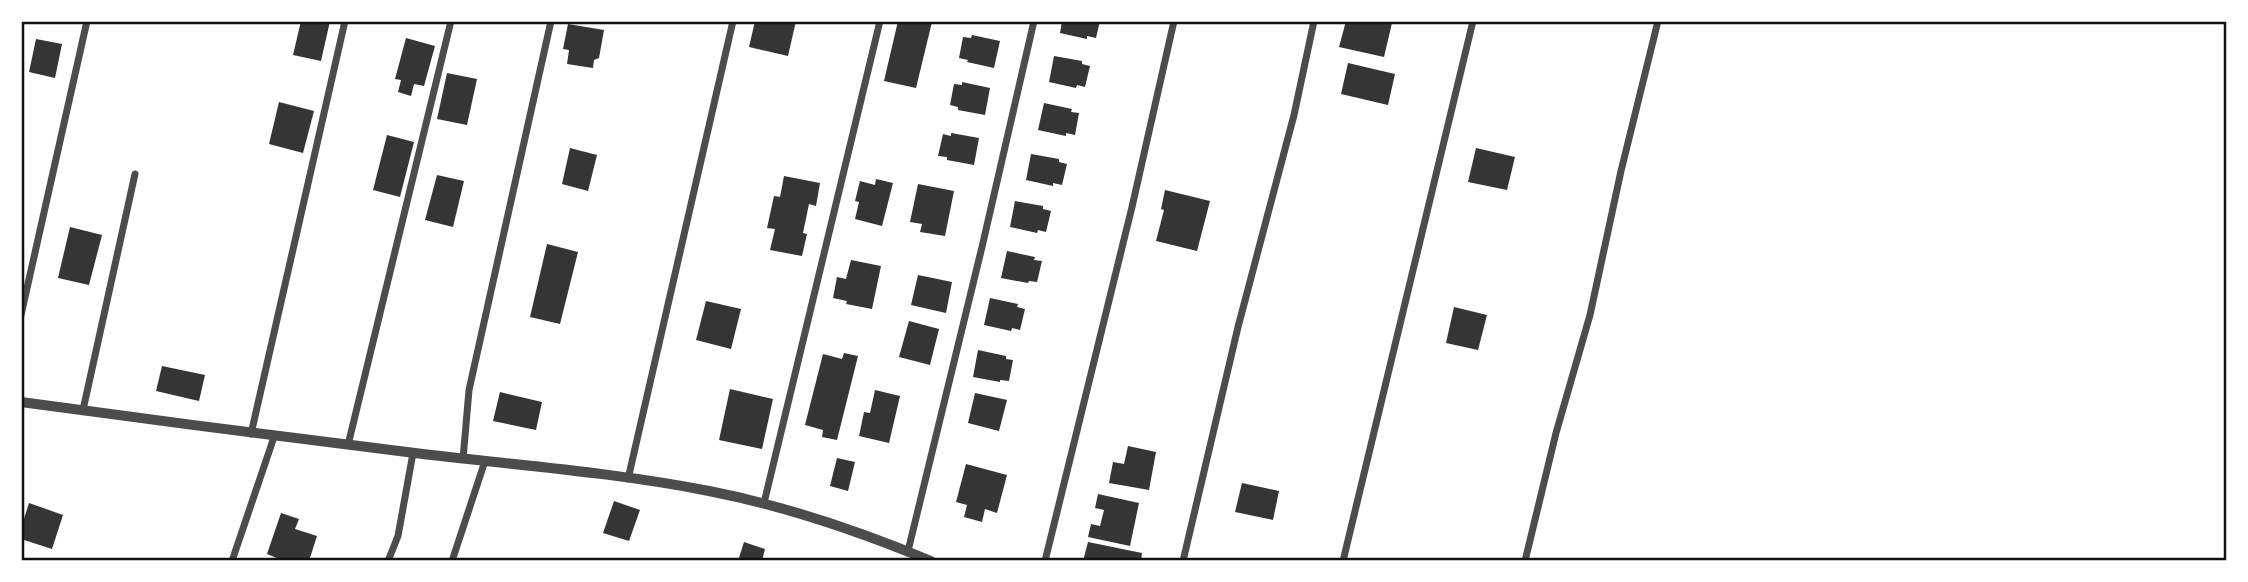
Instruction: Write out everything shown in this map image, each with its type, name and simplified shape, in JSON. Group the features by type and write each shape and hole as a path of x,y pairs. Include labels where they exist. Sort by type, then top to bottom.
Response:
{"street":[{"path":"21,315 87,21"},
{"path":"251,434 345,21"},
{"path":"348,445 451,21"},
{"path":"463,459 469,390 551,21"},
{"path":"628,478 733,21"},
{"path":"764,503 880,21"},
{"path":"908,551 1034,21"},
{"path":"1045,561 1132,207 1174,21"},
{"path":"1183,561 1238,327 1294,115 1314,21"},
{"path":"1343,561 1473,21"},
{"path":"1525,561 1556,433 1590,316 1621,171 1658,21"},
{"path":"83,410 135,174"},
{"path":"21,402 251,434 628,478 709,491 835,523 931,561"},
{"path":"232,561 274,436"},
{"path":"388,561 398,536 413,453"},
{"path":"452,561 485,461"}],"building":[{"path":"301,21 330,21 321,61 293,55"},
{"path":"755,21 796,21 788,56 749,47"},
{"path":"898,21 932,22 916,88 884,81"},
{"path":"1062,21 1100,21 1096,38 1087,36 1087,39 1060,33"},
{"path":"1346,21 1392,23 1384,57 1339,47"},
{"path":"568,24 604,30 599,58 594,60 593,68 567,64 569,50 563,49"},
{"path":"972,35 1000,41 994,68 959,58 963,37 971,38"},
{"path":"406,38 435,46 424,86 414,84 411,96 398,92 401,80 395,79"},
{"path":"36,39 62,44 55,78 29,72"},
{"path":"1054,56 1082,61 1082,64 1090,66 1085,87 1077,85 1076,88 1049,82"},
{"path":"1348,63 1395,74 1388,105 1341,94"},
{"path":"447,73 477,79 467,125 437,119"},
{"path":"962,82 990,88 985,115 958,110 958,107 950,105 954,84 962,85"},
{"path":"279,102 314,111 303,153 269,144"},
{"path":"1044,103 1079,113 1075,135 1066,133 1066,136 1038,130"},
{"path":"951,133 979,138 974,165 938,156 943,134 951,136"},
{"path":"387,135 414,142 400,197 373,190"},
{"path":"570,148 597,155 588,191 562,184"},
{"path":"1476,148 1515,157 1507,190 1468,182"},
{"path":"1031,154 1059,159 1059,162 1067,164 1062,185 1053,183 1053,186 1026,180"},
{"path":"437,175 464,181 453,227 425,220"},
{"path":"784,176 820,183 816,206 809,204 802,256 770,250 775,229 767,228 774,196 780,197"},
{"path":"876,179 893,183 882,226 855,219 859,202 855,201 860,181 875,185"},
{"path":"918,184 954,191 945,236 920,232 922,224 910,222"},
{"path":"1165,190 1210,201 1197,251 1156,241 1164,210 1161,209"},
{"path":"1015,201 1043,206 1043,209 1051,211 1046,232 1038,230 1037,233 1010,227"},
{"path":"70,227 102,235 89,285 58,278"},
{"path":"547,244 578,252 560,324 530,317"},
{"path":"1007,251 1042,261 1037,282 1001,278"},
{"path":"851,260 881,266 872,309 846,304 847,301 833,298 837,277 846,279"},
{"path":"918,275 952,282 946,313 911,305"},
{"path":"990,298 1018,304 1017,307 1025,309 1020,330 1012,328 1011,331 984,325"},
{"path":"706,301 741,309 731,349 696,340"},
{"path":"1454,307 1487,315 1478,350 1446,343"},
{"path":"909,321 939,329 930,365 899,357"},
{"path":"978,350 1013,360 1009,381 973,377"},
{"path":"844,353 858,356 837,440 822,437 823,430 805,425 823,354 842,359"},
{"path":"162,366 205,375 199,401 156,391"},
{"path":"730,389 773,399 762,449 719,440"},
{"path":"875,390 900,396 889,443 859,436 864,412 870,413"},
{"path":"500,392 542,402 536,430 493,421"},
{"path":"975,393 1007,400 999,431 968,423"},
{"path":"1128,446 1156,452 1149,490 1109,483 1113,462 1124,464"},
{"path":"837,458 855,462 848,491 830,486"},
{"path":"966,464 1007,475 997,513 985,509 982,522 964,517 967,505 956,502"},
{"path":"1242,483 1279,491 1273,520 1235,512"},
{"path":"1098,494 1139,503 1130,546 1088,537 1091,524 1100,526 1104,510 1095,508"},
{"path":"614,501 640,510 629,541 603,533"},
{"path":"29,503 63,515 52,549 21,539 21,528"},
{"path":"281,513 299,519 295,529 317,536 309,561 284,561 267,554"},
{"path":"744,542 765,549 762,561 738,561"},
{"path":"1088,542 1142,553 1141,561 1083,561"}]}
